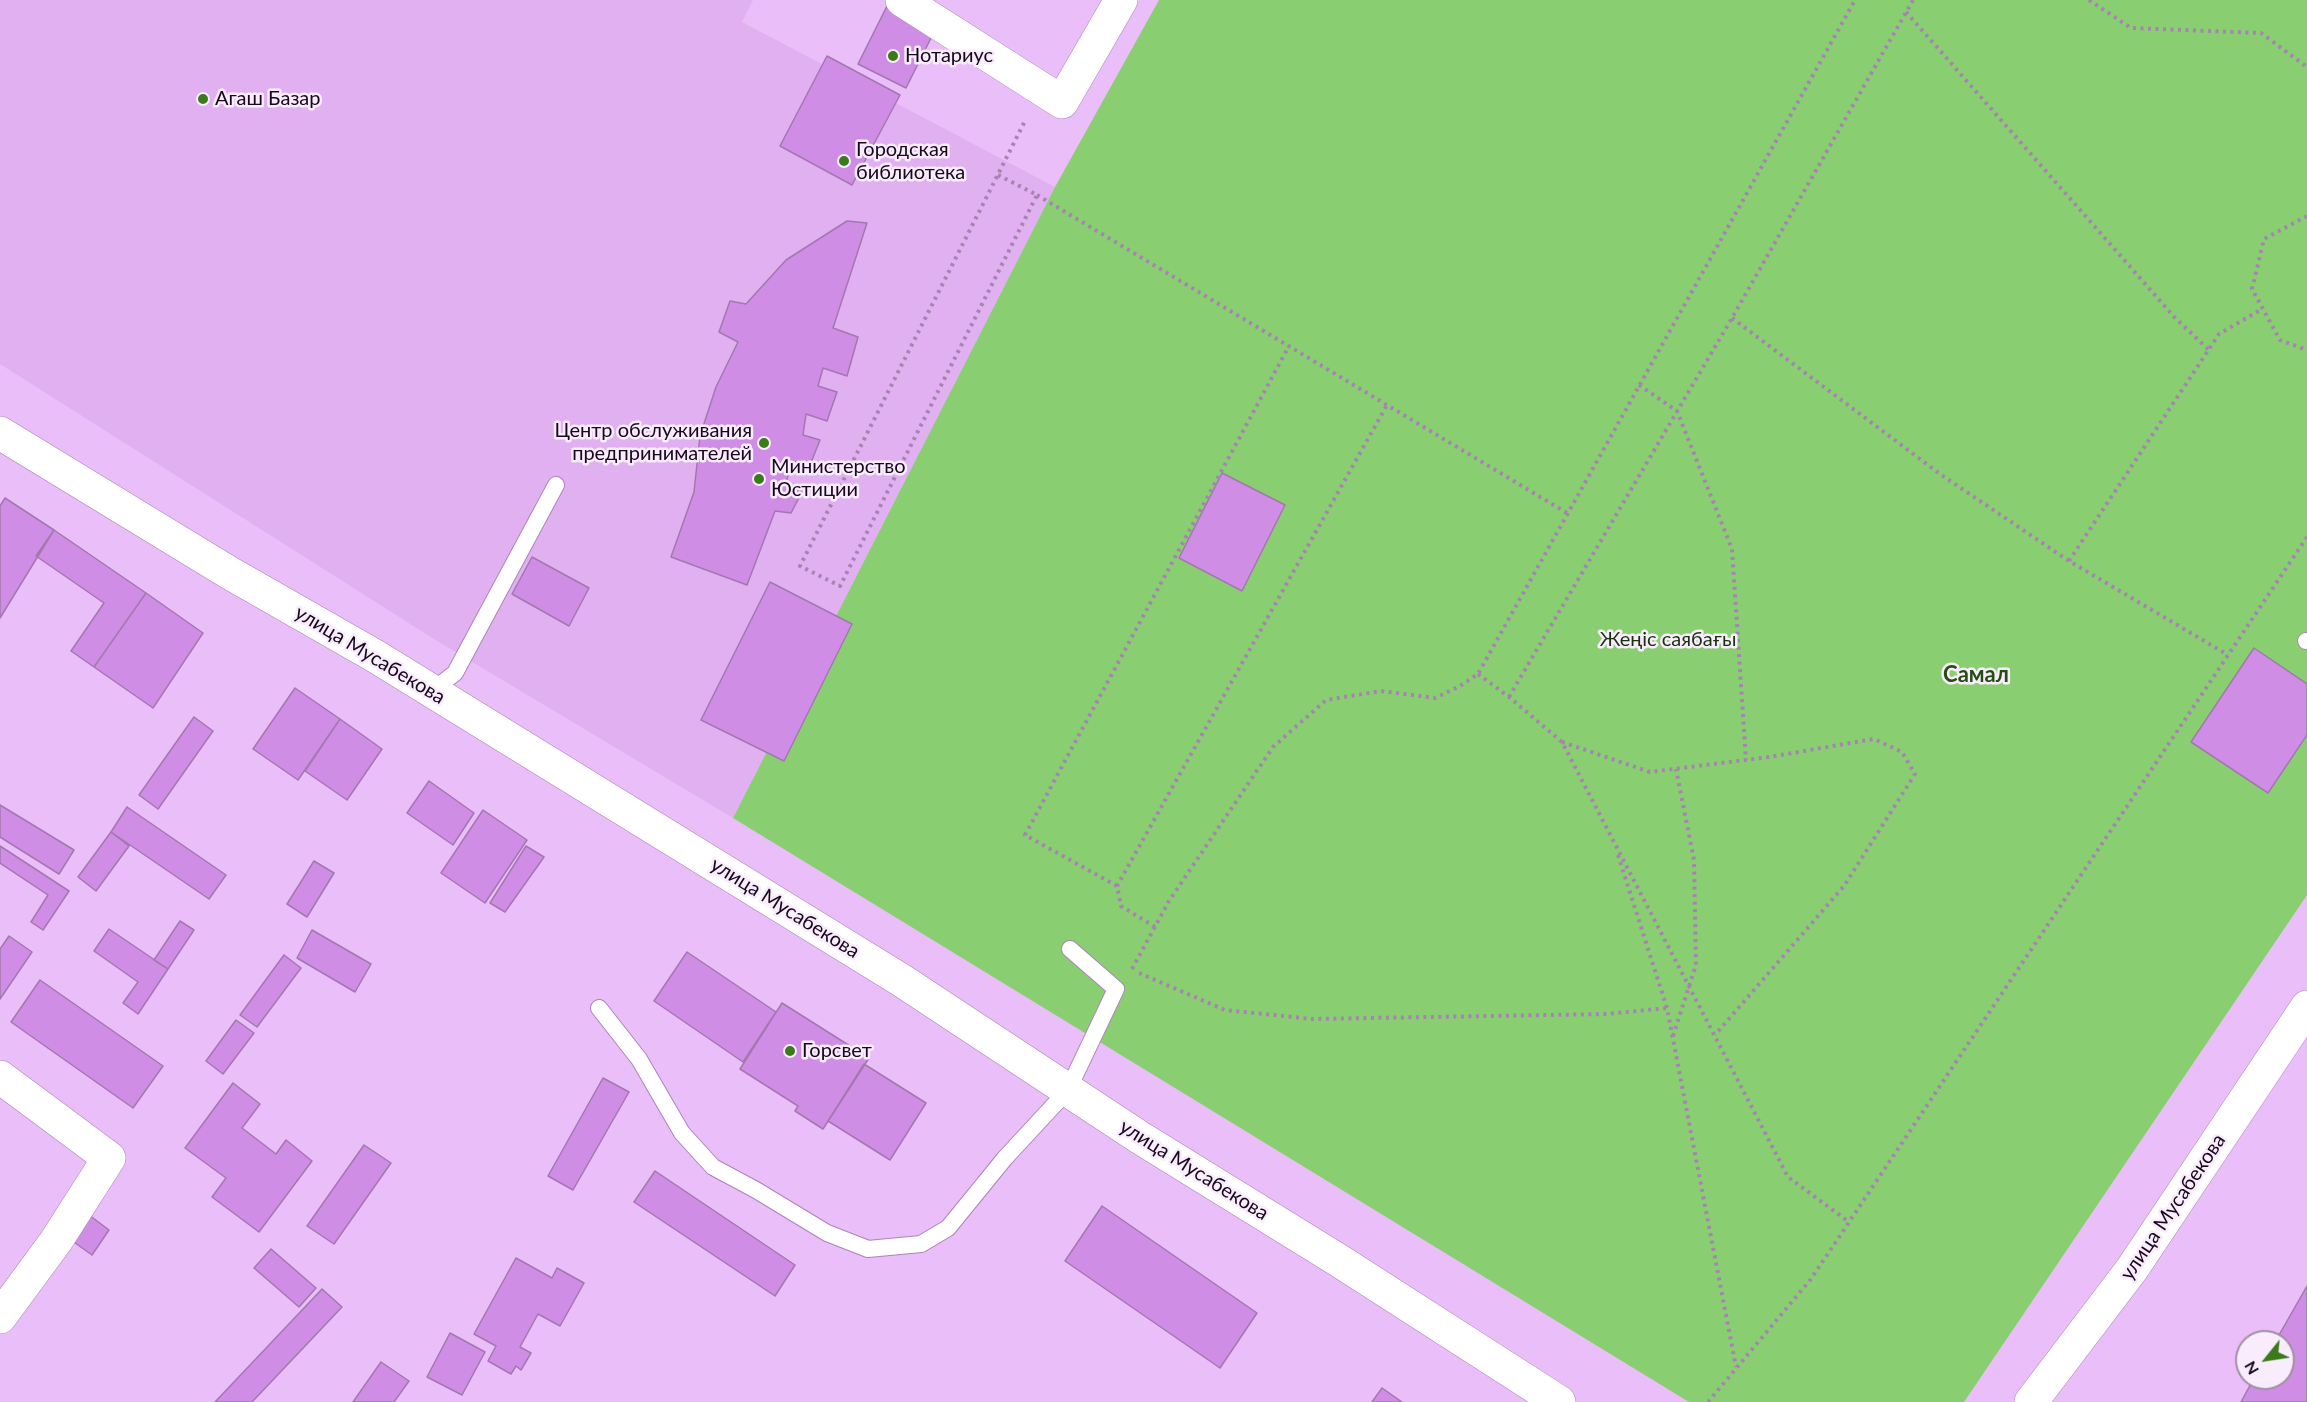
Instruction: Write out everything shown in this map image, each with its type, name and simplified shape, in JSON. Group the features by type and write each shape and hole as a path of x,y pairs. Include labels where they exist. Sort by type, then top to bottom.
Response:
{"street":[{"path":"902,0 1062,102 1120,0"},
{"name":"улица Мусабекова","path":"0,433 228,572 432,692 891,974 1139,1137 1347,1266 1559,1402"},
{"name":"улица Мусабекова","path":"2031,1402 2132,1269 2307,1007"},
{"path":"0,1077 109,1158 56,1241 0,1317"}],"lane":[{"path":"432,692 455,673 556,485"},
{"path":"599,1008 639,1059 682,1133 713,1167 827,1233 868,1249 921,1244 948,1228 1005,1158 1068,1090 1116,990 1070,949"}],"path":[{"path":"1116,990 1132,969 1169,901 1273,747 1326,700 1381,691 1435,698 1478,674 1855,0"},
{"path":"1509,697 1732,318 1913,0"},
{"path":"2089,0 2131,28 2261,33 2307,67"},
{"path":"1906,12 2176,319 2209,350"},
{"path":"1037,195 840,586 800,566 1040,89"},
{"path":"998,175 1037,195 1568,513"},
{"path":"2307,216 2264,239 2252,289 2280,340 2307,350"},
{"path":"2069,561 2219,334 2262,309"},
{"path":"1732,318 1940,474 2069,561 2228,655"},
{"path":"1117,886 1025,835 1289,346"},
{"path":"1639,385 1677,411 1732,549 1746,760"},
{"path":"1155,927 1121,906 1117,886 1387,405"},
{"path":"1708,1402 1811,1279 2307,537"},
{"path":"1478,674 1562,742 1650,772 1746,760 1874,739 1902,752 1915,774 1844,886 1715,1035"},
{"path":"1562,742 1788,1176 1849,1222"},
{"path":"1672,1038 1696,965 1694,860 1676,769"},
{"path":"1614,843 1667,1008 1737,1368"},
{"path":"1132,969 1225,1010 1312,1019 1607,1014 1667,1008"}],"shaded area":[{"path":"0,0 753,0 742,22 1055,187 733,818 434,639 0,364"}],"green space":[{"name":"Жеңіс саябағы","path":"1159,0 2307,0 2307,895 1964,1402 1689,1402 733,818 1055,187"}],"building":[{"path":"887,6 935,30 906,88 858,64"},
{"path":"827,56 900,95 852,185 780,146"},
{"path":"847,221 867,223 833,328 858,337 847,376 823,368 818,386 837,392 827,421 806,414 803,435 820,440 810,465 792,461 786,483 802,492 791,513 775,511 747,585 671,557 694,492 700,436 716,387 738,342 719,332 730,301 746,304 786,260"},
{"path":"1222,473 1285,505 1242,591 1179,558"},
{"path":"5,498 54,530 0,618 0,506"},
{"path":"54,530 146,593 94,667 71,651 104,603 36,556"},
{"path":"532,557 589,588 569,626 512,594"},
{"path":"770,582 852,624 784,761 701,720"},
{"path":"146,593 203,633 153,708 94,667"},
{"path":"2254,648 2307,684 2307,735 2268,793 2191,742"},
{"path":"295,688 340,719 298,780 253,749"},
{"path":"194,717 213,731 158,809 139,795"},
{"path":"340,719 382,749 347,800 305,771"},
{"path":"429,781 474,813 453,845 407,813"},
{"path":"0,805 74,850 59,874 0,837"},
{"path":"127,807 226,875 209,899 111,832"},
{"path":"483,810 527,840 485,903 441,873"},
{"path":"111,832 129,846 96,891 78,877"},
{"path":"0,846 69,891 43,930 31,922 48,895 0,863"},
{"path":"526,846 544,857 505,912 490,903"},
{"path":"314,861 334,873 307,917 287,904"},
{"path":"180,921 194,930 168,969 154,960"},
{"path":"109,929 168,969 138,1014 123,1003 138,982 94,951"},
{"path":"312,930 371,964 355,992 297,958"},
{"path":"9,936 32,952 0,999 0,949"},
{"path":"687,952 776,1012 743,1062 654,1001"},
{"path":"284,955 301,968 257,1027 240,1015"},
{"path":"40,980 163,1066 133,1108 11,1022"},
{"path":"782,1003 869,1058 823,1129 795,1111 798,1106 740,1069"},
{"path":"236,1020 254,1033 223,1074 206,1061"},
{"path":"864,1064 926,1103 890,1160 828,1121"},
{"path":"603,1078 629,1092 573,1190 548,1176"},
{"path":"233,1083 260,1104 242,1128 276,1154 286,1140 312,1161 259,1232 212,1197 226,1178 185,1148"},
{"path":"364,1145 391,1163 334,1244 307,1226"},
{"path":"655,1171 795,1265 775,1296 634,1202"},
{"path":"1102,1206 1257,1313 1220,1368 1065,1261"},
{"path":"89,1215 109,1230 92,1255 71,1240"},
{"path":"271,1249 316,1288 299,1307 254,1268"},
{"path":"516,1258 552,1278 557,1268 584,1283 560,1326 538,1314 520,1347 531,1353 521,1370 516,1366 511,1374 488,1361 496,1346 474,1334"},
{"path":"2307,1286 2307,1402 2241,1402 2248,1390 2295,1390 2295,1330 2282,1330"},
{"path":"322,1289 342,1307 252,1402 215,1402"},
{"path":"450,1333 485,1352 462,1395 427,1377"},
{"path":"381,1362 409,1381 394,1402 353,1402"},
{"path":"1382,1388 1402,1402 1372,1402"}],"place":[{"name":"Нотариус","path":"893,56"},
{"name":"Агаш Базар","path":"203,99"},
{"name":"Городская библиотека","path":"844,161"},
{"name":"Центр обслуживания предпринимателей","path":"764,443"},
{"name":"Министерство Юстиции","path":"759,479"},
{"name":"Горсвет","path":"790,1051"}],"district":[{"name":"Самал","path":"1976,675"}]}
